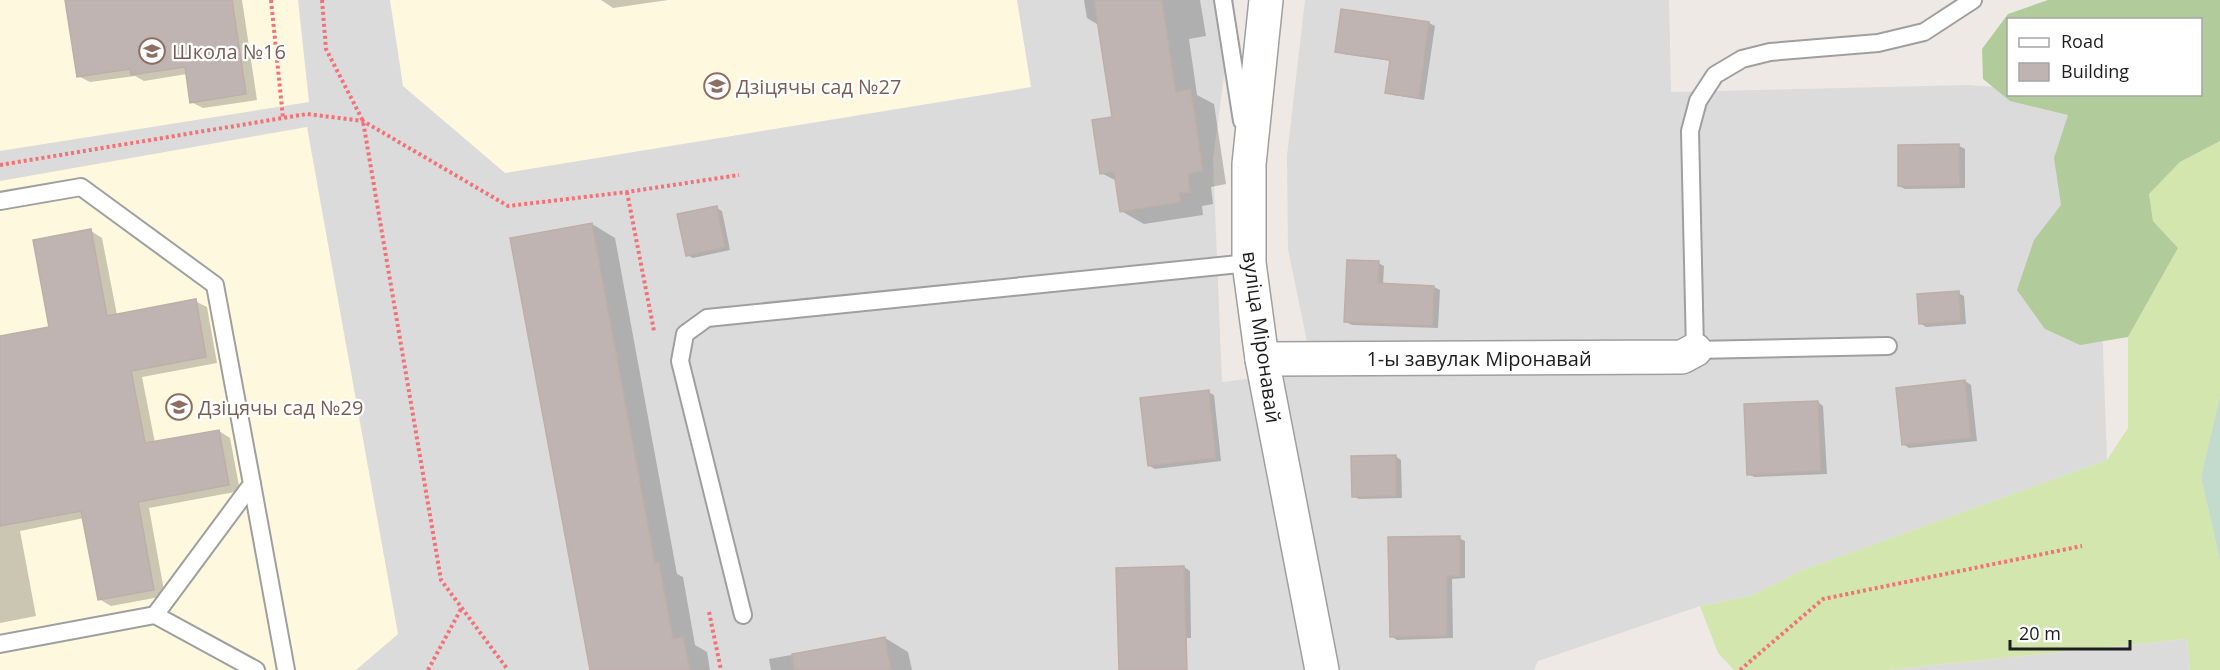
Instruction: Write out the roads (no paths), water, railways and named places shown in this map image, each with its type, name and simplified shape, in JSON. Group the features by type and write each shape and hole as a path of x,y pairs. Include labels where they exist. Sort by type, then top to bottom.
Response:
{"street":[{"name":"вуліца Міронавай","path":"1266,0 1249,164 1249,263 1262,358 1322,670"},
{"name":"1-ы завулак Міронавай","path":"1262,358 1682,357 1695,350"}],"lane":[{"path":"1223,0 1249,164"},
{"path":"1888,346 1695,350 1690,131 1698,100 1715,75 1742,59 1770,52 1878,44 1924,32 1973,0"},
{"path":"0,201 81,187 215,285 286,670"},
{"path":"743,615 680,360 685,334 707,318 1249,263"},
{"path":"155,615 252,484"},
{"path":"0,644 155,615 256,670"}],"place":[{"name":"Школа №16","path":"152,51"},
{"name":"Дзіцячы сад №27","path":"717,86"},
{"name":"Дзіцячы сад №29","path":"179,407"}]}
